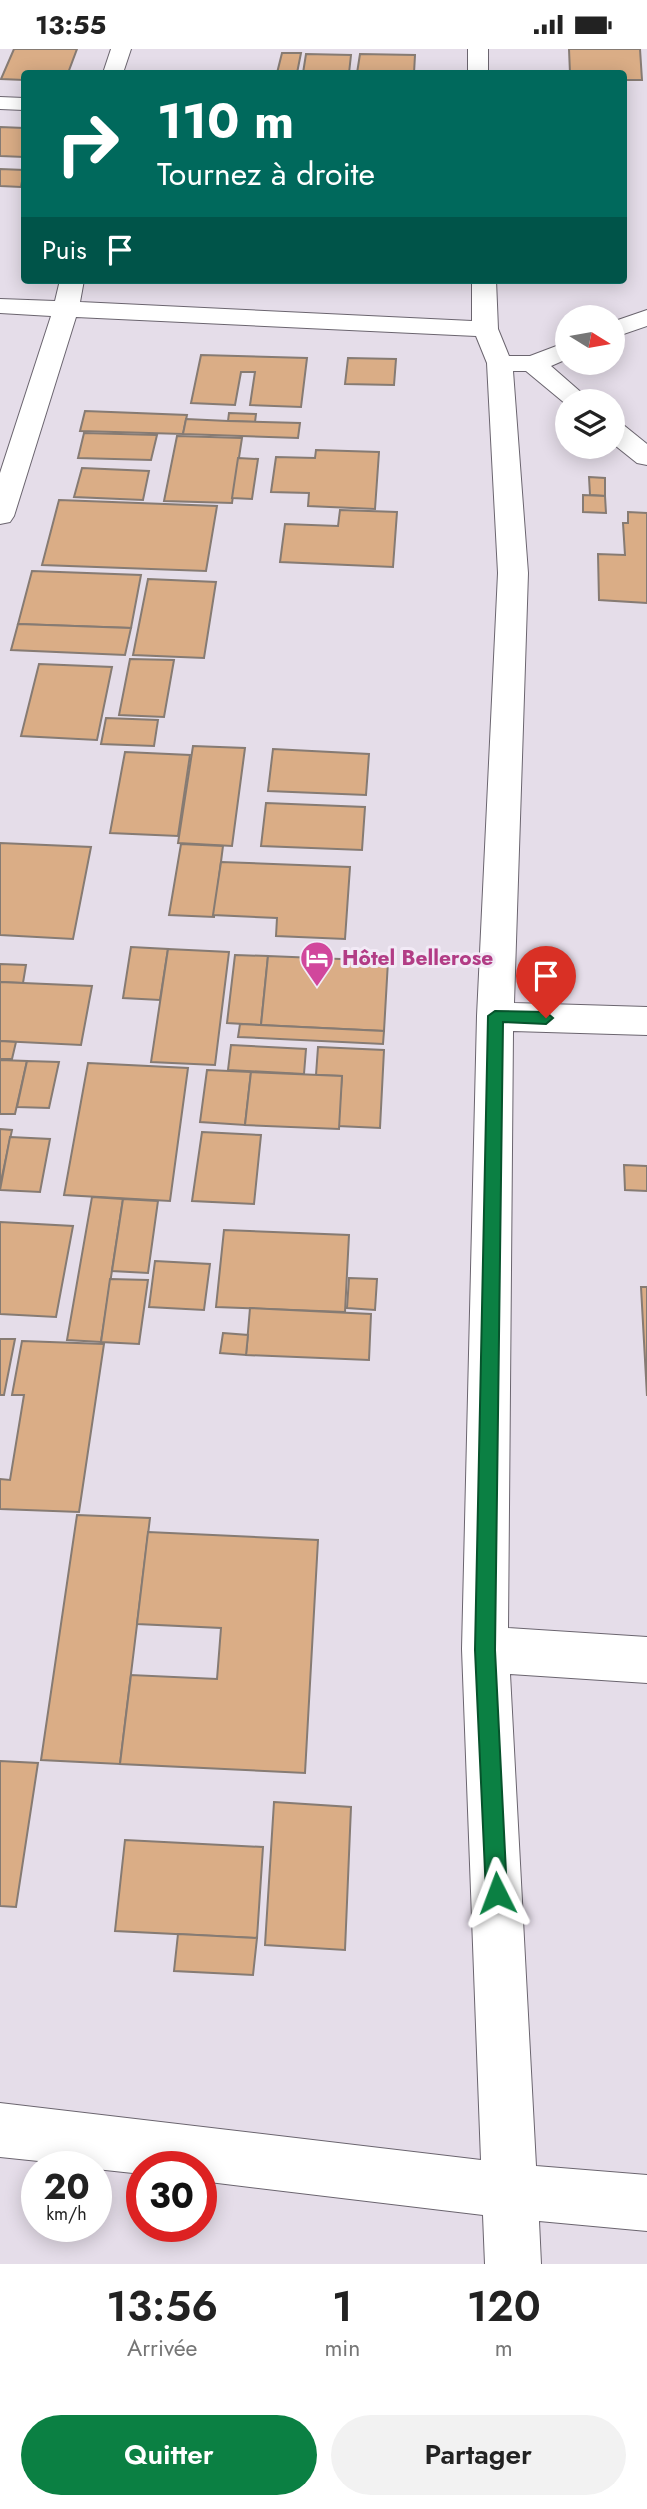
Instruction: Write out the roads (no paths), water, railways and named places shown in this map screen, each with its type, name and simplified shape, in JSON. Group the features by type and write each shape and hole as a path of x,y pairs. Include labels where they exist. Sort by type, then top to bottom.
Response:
{"street":[{"path":"114,70 121,49"},
{"path":"478,49 478,70"},
{"path":"0,103 21,104"},
{"path":"0,516 66,309 71,284"},
{"path":"485,284 506,352 513,573 495,1016 485,1650 513,2264"},
{"path":"0,306 66,309 506,352 555,350"},
{"path":"625,326 647,317"},
{"path":"506,352 560,389"},
{"path":"625,439 647,457"},
{"path":"495,1016 647,1021"},
{"path":"485,1650 647,1660"},
{"path":"0,2130 511,2191 647,2203"}],"place":[{"name":"Hôtel Bellerose","path":"317,988"}]}
